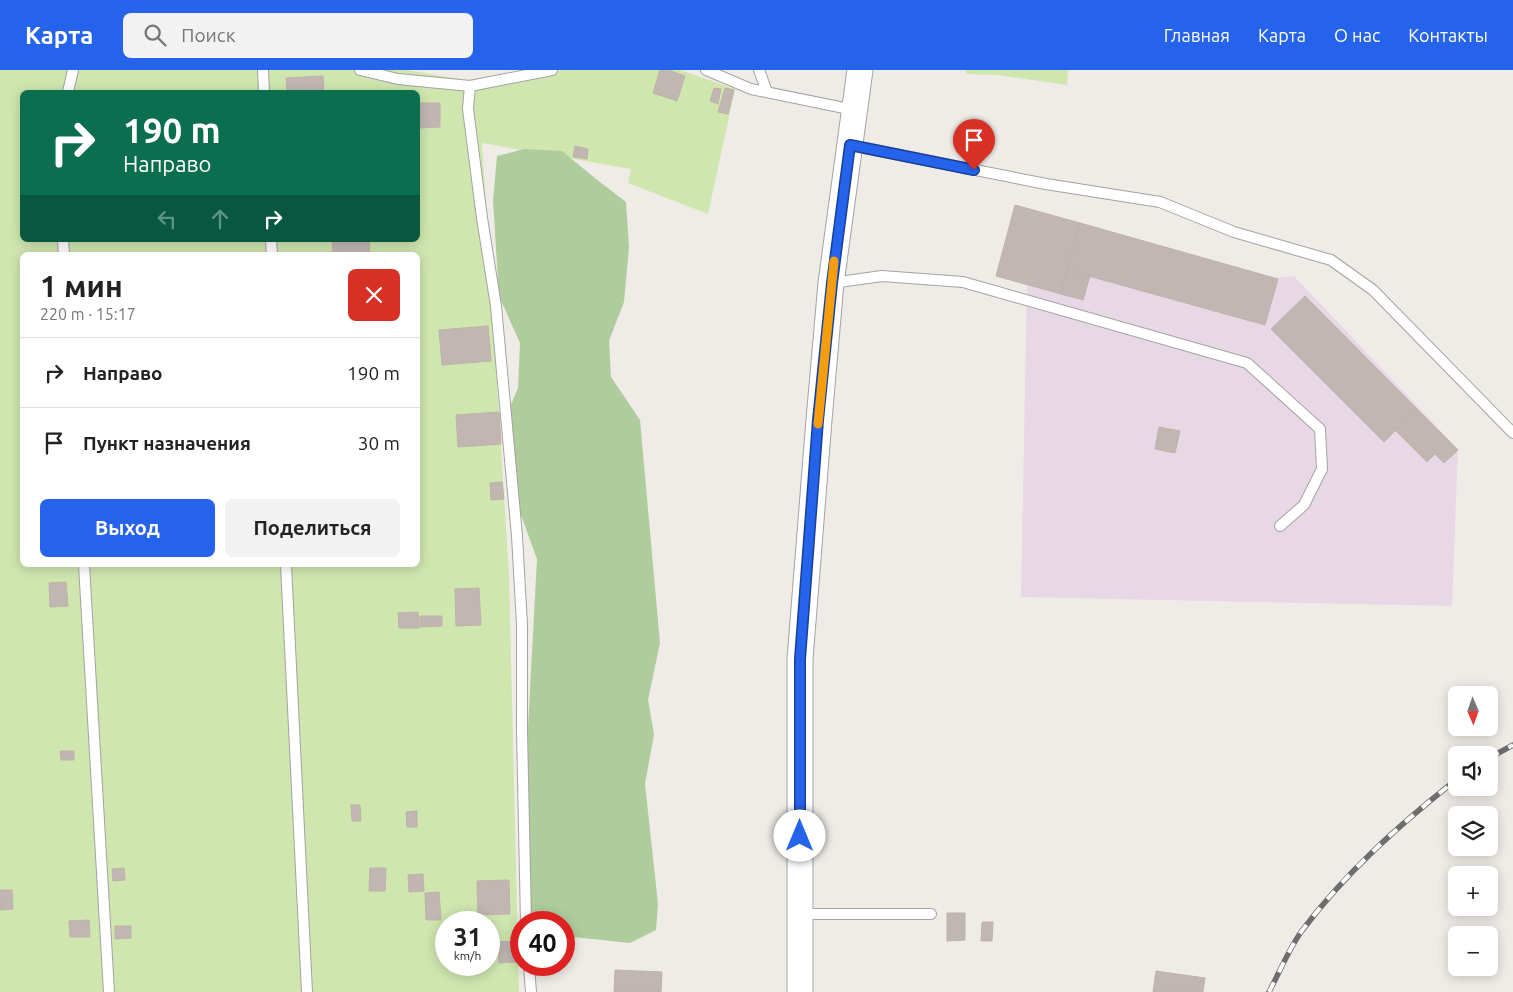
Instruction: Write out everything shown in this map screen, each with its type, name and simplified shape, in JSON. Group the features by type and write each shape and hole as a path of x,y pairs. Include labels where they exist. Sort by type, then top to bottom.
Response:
{"street":[{"path":"800,992 800,659 818,420 832,283 860,70"}],"lane":[{"path":"68,90 73,70"},
{"path":"263,70 264,90"},
{"path":"360,70 398,79 470,86 552,70"},
{"path":"706,70 751,89 854,110"},
{"path":"759,70 768,92"},
{"path":"470,86 468,109 496,306 517,536 522,625 526,911"},
{"path":"850,145 1046,184 1160,202 1234,232 1331,260 1373,290 1513,433"},
{"path":"832,283 882,276 963,282 1246,363 1320,429 1322,469 1304,506 1280,526"},
{"path":"84,567 109,992"},
{"path":"286,567 306,992"},
{"path":"800,914 932,914"},
{"path":"529,976 530,992"}],"shaded area":[{"path":"1015,205 1275,278 1294,276 1458,449 1452,606 1021,597 1027,285 996,276"}],"green space":[{"path":"0,70 406,70 460,79 491,88 563,70 680,70 735,89 708,214 628,183 631,169 482,143 509,576 517,911 510,911 510,976 519,976 519,992 0,992"},
{"path":"966,70 1068,70 1067,85 998,75 966,74"},
{"path":"524,149 562,151 626,202 629,247 624,302 609,341 611,377 640,420 660,643 648,700 654,734 645,784 658,904 656,930 630,943 575,937 575,911 530,911 527,746 537,559 517,504 508,412 518,388 520,343 499,296 493,201 497,156"}],"building":[{"path":"660,70 668,70 685,76 677,101 653,93"},
{"path":"323,76 324,90 287,90 286,78"},
{"path":"714,88 721,89 718,104 710,101"},
{"path":"725,88 734,90 728,114 718,112"},
{"path":"420,103 440,103 440,127 420,128"},
{"path":"575,146 588,149 587,159 573,157"},
{"path":"1015,205 1080,223 1061,294 996,276"},
{"path":"1080,223 1278,279 1265,325 1067,270"},
{"path":"332,242 369,242 370,252 333,252"},
{"path":"1067,270 1090,276 1083,300 1061,294"},
{"path":"1305,296 1417,409 1384,442 1271,329"},
{"path":"488,326 491,361 442,365 439,330"},
{"path":"1417,409 1458,450 1444,463 1435,454 1427,462 1396,431"},
{"path":"499,412 501,444 458,447 456,415"},
{"path":"1159,427 1180,431 1175,453 1155,449"},
{"path":"502,482 504,499 491,500 490,483"},
{"path":"66,582 68,606 50,607 49,583"},
{"path":"479,588 481,625 456,626 455,589"},
{"path":"418,612 419,628 399,628 398,613"},
{"path":"420,616 442,616 442,626 420,627"},
{"path":"60,751 74,751 74,760 61,760"},
{"path":"351,805 360,805 361,821 352,821"},
{"path":"417,811 417,827 407,827 406,812"},
{"path":"124,868 125,880 113,881 112,869"},
{"path":"370,868 386,868 385,891 369,891"},
{"path":"423,874 424,891 409,892 408,875"},
{"path":"509,880 510,914 500,914 500,911 478,911 477,881"},
{"path":"0,890 12,890 13,909 0,910"},
{"path":"439,892 440,911 435,911 435,920 426,920 425,893"},
{"path":"947,913 965,913 965,940 947,941"},
{"path":"89,920 90,937 70,937 69,921"},
{"path":"982,922 993,922 992,941 981,941"},
{"path":"115,926 131,926 131,938 115,939"},
{"path":"510,941 510,962 500,963 500,942"},
{"path":"615,970 662,972 661,992 614,992"},
{"path":"1156,971 1205,978 1203,992 1153,992"}],"railway":[{"path":"1498,753 1513,745"},
{"path":"1269,992 1288,953 1318,910 1354,870 1414,814 1448,786"}],"slow traffic":[{"path":"818,424 834,261"}],"route":[{"path":"800,836 800,659 818,420 832,283 850,145 974,170"}]}
